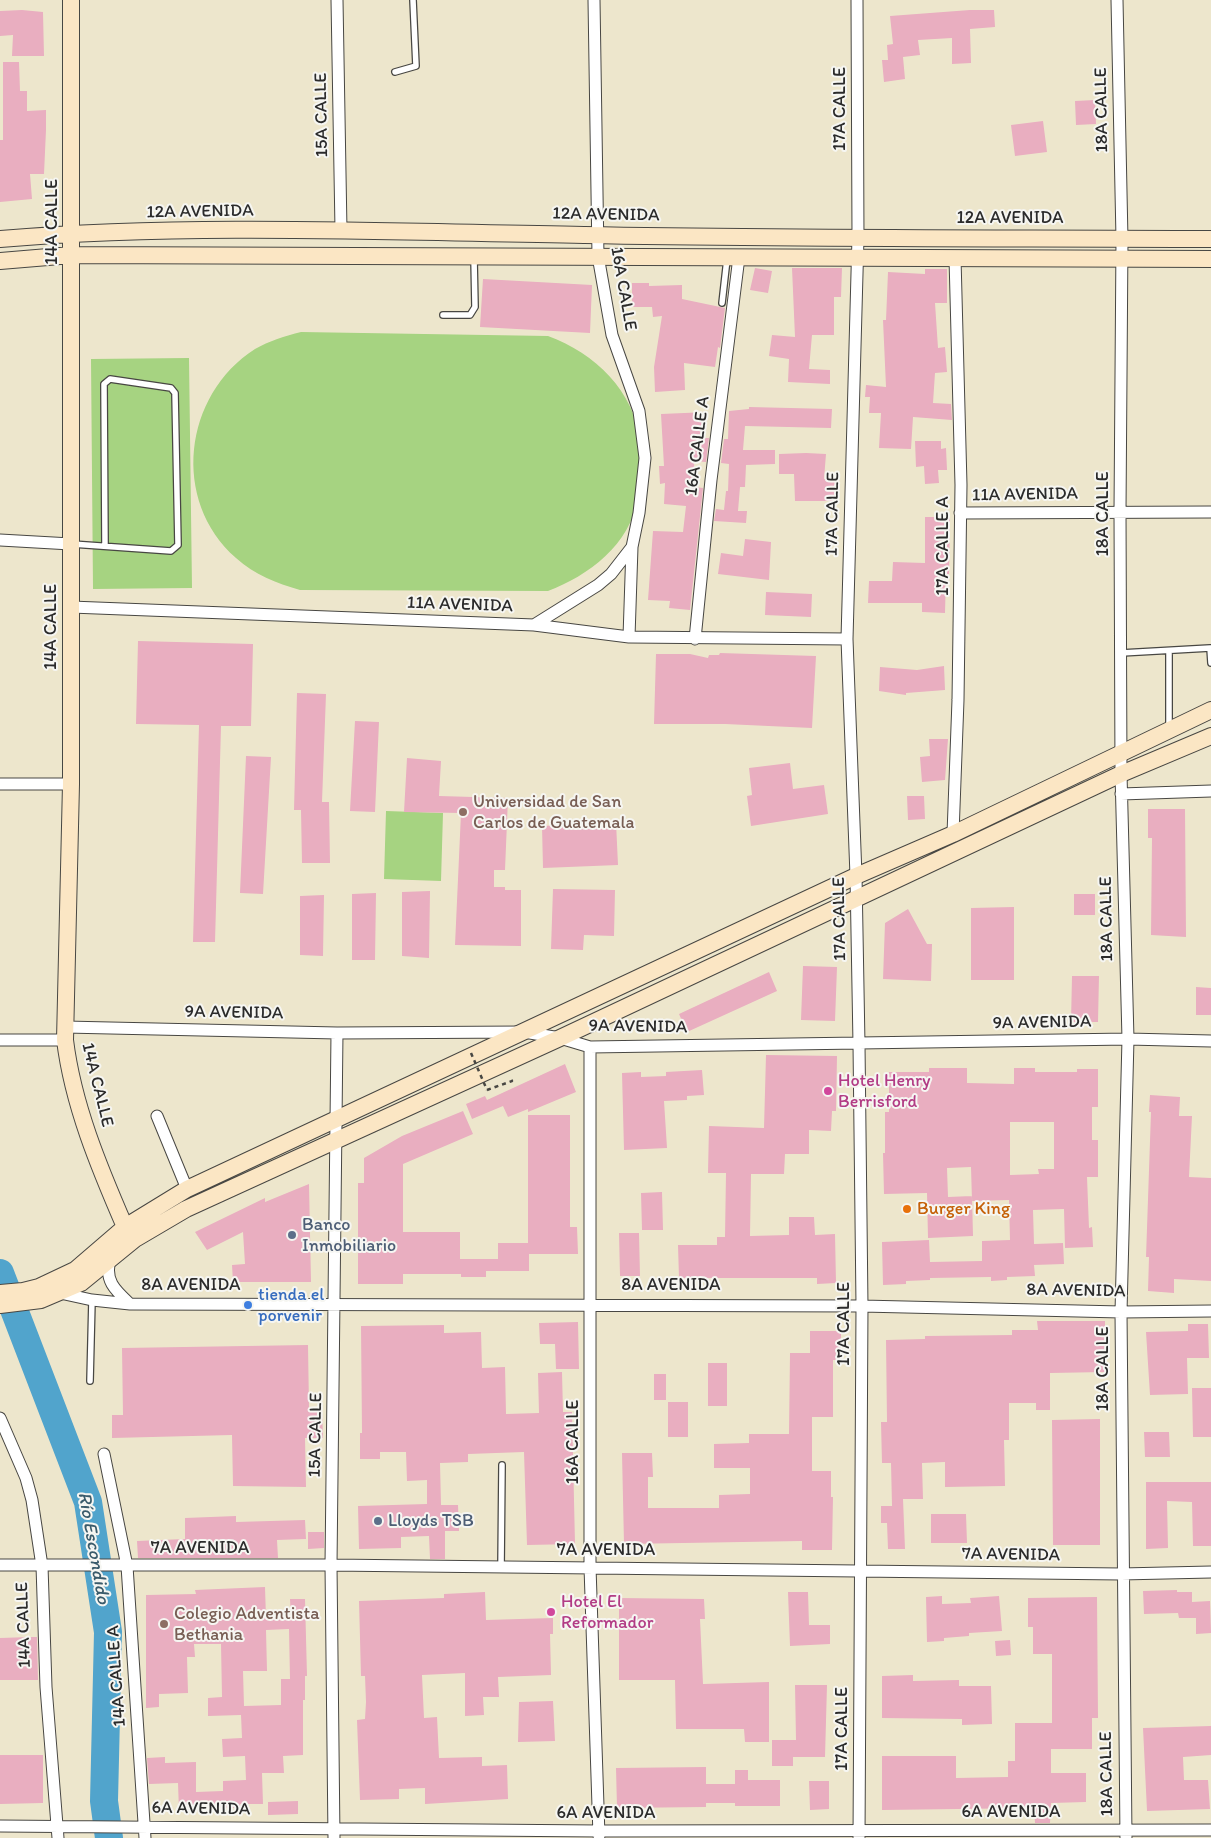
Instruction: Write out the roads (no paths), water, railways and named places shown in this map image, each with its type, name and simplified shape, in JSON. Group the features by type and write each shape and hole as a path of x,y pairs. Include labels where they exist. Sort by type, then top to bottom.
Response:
{"main road":[{"name":"14A CALLE","path":"70,0 72,233 71,784 65,1034 69,1068 91,1146 125,1226 135,1239"},
{"name":"12A AVENIDA","path":"0,239 72,233 341,230 597,236 1211,239"},
{"path":"0,261 72,255 1211,259"},
{"path":"0,1305 23,1298 74,1270 125,1226 187,1188 856,876 953,834 1211,710"},
{"path":"0,1293 41,1300 81,1283 135,1239 186,1209 560,1038 1121,774 1211,736"}],"street":[{"name":"15A CALLE","path":"337,0 341,230"},
{"name":"16A CALLE","path":"594,0 598,256 612,335 639,412 645,458 639,513 632,547 629,637"},
{"name":"17A CALLE","path":"857,0 858,237 848,639 856,876 862,1306 859,1834"},
{"name":"18A CALLE","path":"1117,0 1122,239 1121,774 1128,1039 1120,1312 1121,1574 1126,1834"},
{"name":"16A CALLE A","path":"695,639 733,257"},
{"name":"17A CALLE A","path":"953,834 958,700 960,513 955,258"},
{"name":"11A AVENIDA","path":"960,513 1211,512"},
{"path":"0,540 72,544"},
{"name":"16A CALLE","path":"534,625 598,585 611,574 632,547"},
{"name":"11A AVENIDA","path":"71,607 534,625 629,637 848,639"},
{"path":"0,784 71,784"},
{"path":"1122,794 1211,791"},
{"name":"9A AVENIDA","path":"0,1040 65,1034 524,1032 560,1038 590,1047 1128,1039 1211,1041"},
{"name":"15A CALLE","path":"334,1833 331,1565 336,1305 337,1033"},
{"name":"16A CALLE","path":"590,1047 590,1567 599,1834"},
{"path":"157,1116 187,1188"},
{"name":"8A AVENIDA","path":"110,1260 107,1270 111,1284 130,1304"},
{"name":"8A AVENIDA","path":"60,1292 92,1300 130,1304 862,1306 1120,1312 1211,1311"},
{"name":"14A CALLE","path":"0,1418 26,1478 32,1500 42,1566 46,1687 58,1832"},
{"name":"14A CALLE A","path":"104,1454 121,1566 142,1826 145,1838"},
{"name":"7A AVENIDA","path":"0,1565 590,1567 1121,1574 1211,1572"},
{"name":"6A AVENIDA","path":"0,1826 58,1832 71,1827 142,1826 334,1833 599,1834 1126,1834 1211,1830"}],"lane":[{"path":"395,72 416,66 413,0"},
{"path":"443,315 470,315 475,307 474,256"},
{"path":"722,303 733,257"},
{"path":"72,544 171,551 178,545 175,393 171,388 110,379 104,384 105,546"},
{"path":"1121,653 1210,648 1211,662"},
{"path":"1168,731 1169,651"},
{"path":"90,1381 92,1300"},
{"path":"502,1465 502,1568"}],"waterway":[{"name":"Río Escondido","path":"0,1273 88,1502 108,1632 104,1801 109,1838"}],"place":[{"name":"Universidad de San Carlos de Guatemala","path":"463,812"},
{"name":"Hotel Henry Berrisford","path":"828,1091"},
{"name":"Burger King","path":"907,1209"},
{"name":"Banco Inmobiliario","path":"292,1235"},
{"name":"tienda el porvenir","path":"248,1305"},
{"name":"Lloyds TSB","path":"378,1521"},
{"name":"Hotel El Reformador","path":"551,1612"},
{"name":"Colegio Adventista Bethania","path":"164,1624"}]}
